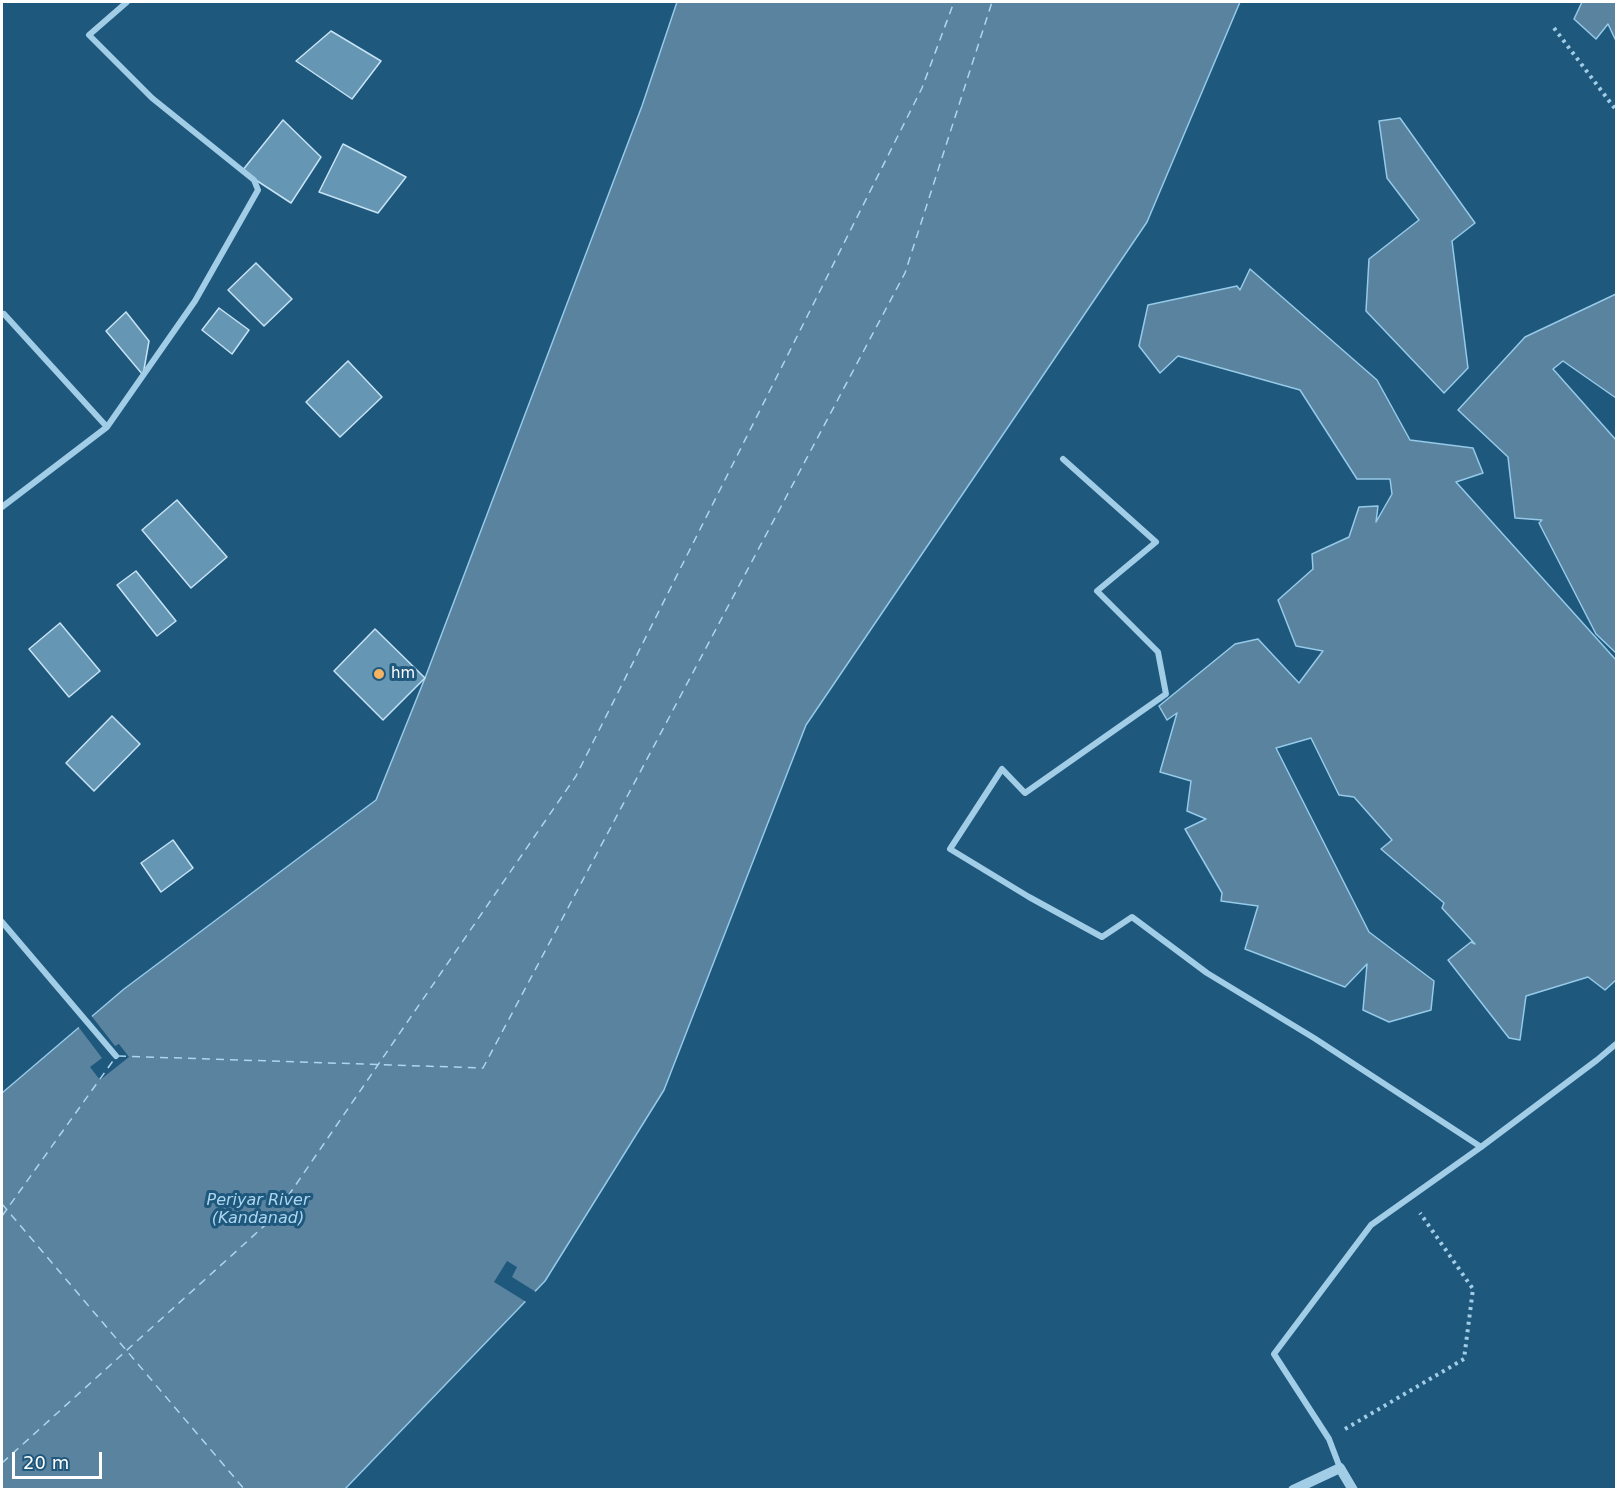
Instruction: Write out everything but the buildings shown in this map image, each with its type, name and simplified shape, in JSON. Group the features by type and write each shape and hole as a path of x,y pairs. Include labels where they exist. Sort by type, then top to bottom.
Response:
{"street":[{"path":"2,507 106,427 195,301 258,190 254,180 152,98 89,35 127,2"},
{"path":"4,314 106,427"},
{"path":"1063,459 1156,542 1097,591 1158,652 1166,694 1025,793 1002,769 950,849 1029,897 1102,937 1132,917 1207,973 1314,1038 1481,1147"},
{"path":"2,922 116,1056"},
{"path":"1353,1490 1340,1468 1329,1439 1274,1354 1371,1225 1481,1147 1617,1044"},
{"path":"1293,1490 1340,1468"}],"path":[{"path":"1554,28 1617,110"},
{"path":"1329,1439 1464,1359 1473,1289 1409,1198"}],"water":[{"name":"Periyar River (Kandanad)","path":"677,2 1240,2 1147,222 806,725 664,1090 545,1281 345,1489 2,1489 2,1093 124,989 376,800 425,678 642,106"},
{"path":"1582,2 1616,2 1616,41 1608,24 1596,39 1574,19"},
{"path":"1400,118 1475,223 1452,241 1468,368 1444,393 1366,311 1369,259 1419,220 1387,178 1379,121"},
{"path":"1250,269 1377,380 1410,440 1473,448 1483,473 1456,482 1616,660 1616,980 1605,990 1588,977 1526,996 1520,1040 1509,1038 1448,960 1471,942 1475,944 1442,908 1444,903 1381,849 1392,840 1354,797 1339,795 1311,738 1276,748 1369,932 1434,981 1431,1010 1389,1022 1363,1010 1367,964 1345,987 1245,949 1258,906 1221,901 1222,893 1185,829 1206,819 1187,811 1191,781 1160,772 1177,713 1167,720 1159,706 1235,644 1258,639 1299,683 1323,651 1296,646 1278,600 1313,569 1312,554 1349,537 1359,507 1378,506 1376,522 1392,494 1390,479 1357,479 1300,390 1178,356 1160,373 1139,346 1148,305 1237,286 1240,290"},
{"path":"1616,294 1616,398 1563,361 1553,369 1616,440 1616,653 1596,634 1539,523 1542,520 1515,518 1508,457 1458,410 1525,337"}],"pier":[{"path":"90,1014 115,1046 119,1044 129,1057 100,1080 90,1067 102,1058 77,1025"},
{"path":"507,1261 517,1267 512,1277 536,1292 528,1303 494,1282"}],"ferry route":[{"path":"2,1463 273,1218 576,776 922,88 954,2"},
{"path":"118,1056 483,1068 905,273 992,2"},
{"path":"2,1216 115,1058"},
{"path":"2,1204 245,1490"}],"place":[{"name":"hm","path":"379,674"}]}
